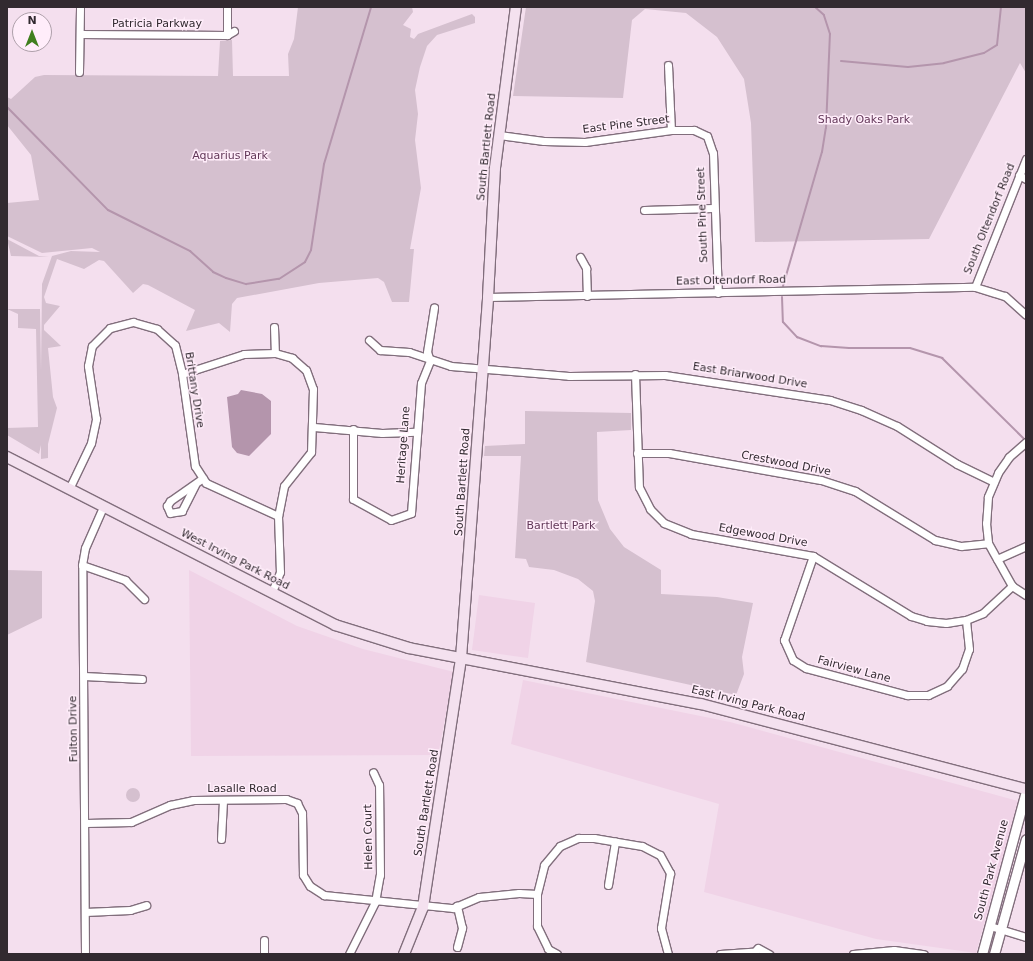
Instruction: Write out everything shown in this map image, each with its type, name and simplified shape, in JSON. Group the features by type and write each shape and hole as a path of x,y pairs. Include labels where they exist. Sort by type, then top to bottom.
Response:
{"main road":[{"name":"South Bartlett Road","path":"404,954 423,907 461,658 499,135 516,7"},
{"name":"West Irving Park Road","path":"7,457 335,625 409,648 461,658"},
{"name":"East Irving Park Road","path":"461,658 701,704 1026,790"}],"street":[{"path":"79,72 80,7"},
{"name":"Patricia Parkway","path":"80,34 230,33 227,7"},
{"path":"668,65 671,130"},
{"name":"East Pine Street","path":"499,135 544,141 585,142 671,130 694,130 707,136"},
{"name":"South Pine Street","path":"707,136 712,153 713,208 718,293"},
{"name":"South Oltendorf Road","path":"975,287 1026,159"},
{"path":"1019,175 1026,179"},
{"path":"644,210 713,208"},
{"path":"580,257 586,268 587,296"},
{"name":"East Oltendorf Road","path":"488,297 975,287 1005,296 1026,315"},
{"path":"430,361 427,352 434,308"},
{"name":"Brittany Drive","path":"69,489 91,443 96,419 88,366 92,346 114,326 133,322 157,329 175,345 182,374 195,466 206,483 278,516"},
{"path":"274,327 275,352"},
{"name":"East Briarwood Drive","path":"368,340 380,350 409,352 430,361 482,370 569,376 635,374 677,376 830,400 855,408 898,426 956,464 994,482"},
{"path":"182,374 244,354 275,352 292,358 306,370 313,390 314,427 311,452 284,486 278,516 280,572 272,592"},
{"name":"Heritage Lane","path":"353,429 353,499 391,520 411,513 416,432 421,383 430,361"},
{"name":"Edgewood Drive","path":"635,374 639,487 650,509 664,523 691,534 813,556 911,616 946,623 966,620 983,613 1012,586"},
{"path":"314,427 353,429 382,433 416,432"},
{"path":"1026,442 1006,460 994,482 987,505 988,543 1012,586 1026,595"},
{"name":"Crestwood Drive","path":"637,453 669,453 821,480 855,491 935,540 961,546 988,543"},
{"path":"195,484 203,478"},
{"name":"Fulton Drive","path":"85,954 86,823 82,565 85,548 103,507"},
{"path":"997,559 1026,546"},
{"name":"Fairview Lane","path":"813,556 784,640 793,660 806,668 907,696 928,694 947,686 962,669 969,648 966,620"},
{"path":"82,565 125,580 144,598"},
{"path":"84,676 142,679"},
{"name":"Helen Court","path":"349,954 375,902 380,875 379,793 373,772"},
{"name":"South Park Avenue","path":"982,954 1026,790"},
{"name":"Lasalle Road","path":"86,823 131,822 170,805 193,800 286,799 297,803 302,814 303,874 310,886 324,895 423,907 457,906"},
{"path":"221,839 223,800"},
{"path":"557,954 548,949 537,926 537,894 544,866 560,846 578,838 642,846 660,855 670,873 661,928 668,954"},
{"path":"994,954 1026,839"},
{"path":"608,885 615,842"},
{"path":"1011,846 1024,850"},
{"path":"460,944 466,925 457,906 478,897 519,893 537,894"},
{"path":"85,912 130,910 146,904"},
{"path":"990,926 1026,936"},
{"path":"264,940 264,954"},
{"path":"720,954 752,953 762,948 769,954"},
{"path":"853,954 894,950 924,954"}],"shaded area":[{"path":"241,390 262,394 271,401 271,434 249,456 237,453 232,447 227,397 238,394"},
{"path":"189,570 297,626 363,649 454,672 438,755 191,756"},
{"path":"479,595 535,603 528,658 472,650"},
{"path":"523,680 730,722 1018,801 976,953 876,939 704,892 719,804 511,744"}],"green space":[{"name":"Aquarius Park","path":"298,7 412,7 413,12 403,25 411,29 410,37 414,39 418,34 472,14 475,17 475,23 437,35 427,46 420,67 415,90 418,114 415,140 421,188 410,249 414,249 409,302 392,302 384,282 378,278 319,283 237,298 232,304 230,332 219,323 186,331 195,310 148,285 143,284 133,293 104,261 99,260 84,269 57,259 44,297 46,303 60,306 44,325 44,330 61,346 48,348 53,397 57,408 48,444 48,458 41,459 41,445 39,454 7,435 7,428 38,427 36,329 18,328 18,314 7,309 40,309 41,371 42,284 52,256 71,251 100,252 92,248 42,253 7,236 7,203 39,200 31,155 7,125 7,97 11,99 35,77 44,75 218,76 220,41 232,40 233,76 289,76 288,54 294,39"},
{"name":"Shady Oaks Park","path":"526,7 1026,7 1026,73 1020,63 929,239 755,242 751,123 744,79 717,37 686,13 645,9 632,20 623,98 513,96"},
{"path":"7,239 39,256 49,257 11,256"},
{"name":"Bartlett Park","path":"525,411 631,413 631,430 597,432 598,500 610,529 624,547 661,570 661,594 717,597 753,603 742,657 744,674 736,695 586,662 595,601 593,591 578,579 554,570 529,567 526,559 515,558 521,456 484,456 485,446 525,444"},
{"path":"7,570 42,571 42,618 7,635"},
{"path":"130,788 136,788 140,792 140,798 136,802 130,802 126,798 126,792"}],"waterway":[{"path":"7,107 108,210 190,251 213,272 226,278 246,284 279,279 305,262 311,250 324,164 371,7"},
{"path":"783,286 822,152 826,128 830,34 824,15 815,7"},
{"path":"841,61 908,67 944,63 984,53 997,45 1001,7"},
{"path":"782,297 783,322 797,337 821,346 849,348 910,348 942,358 1023,438"}]}
